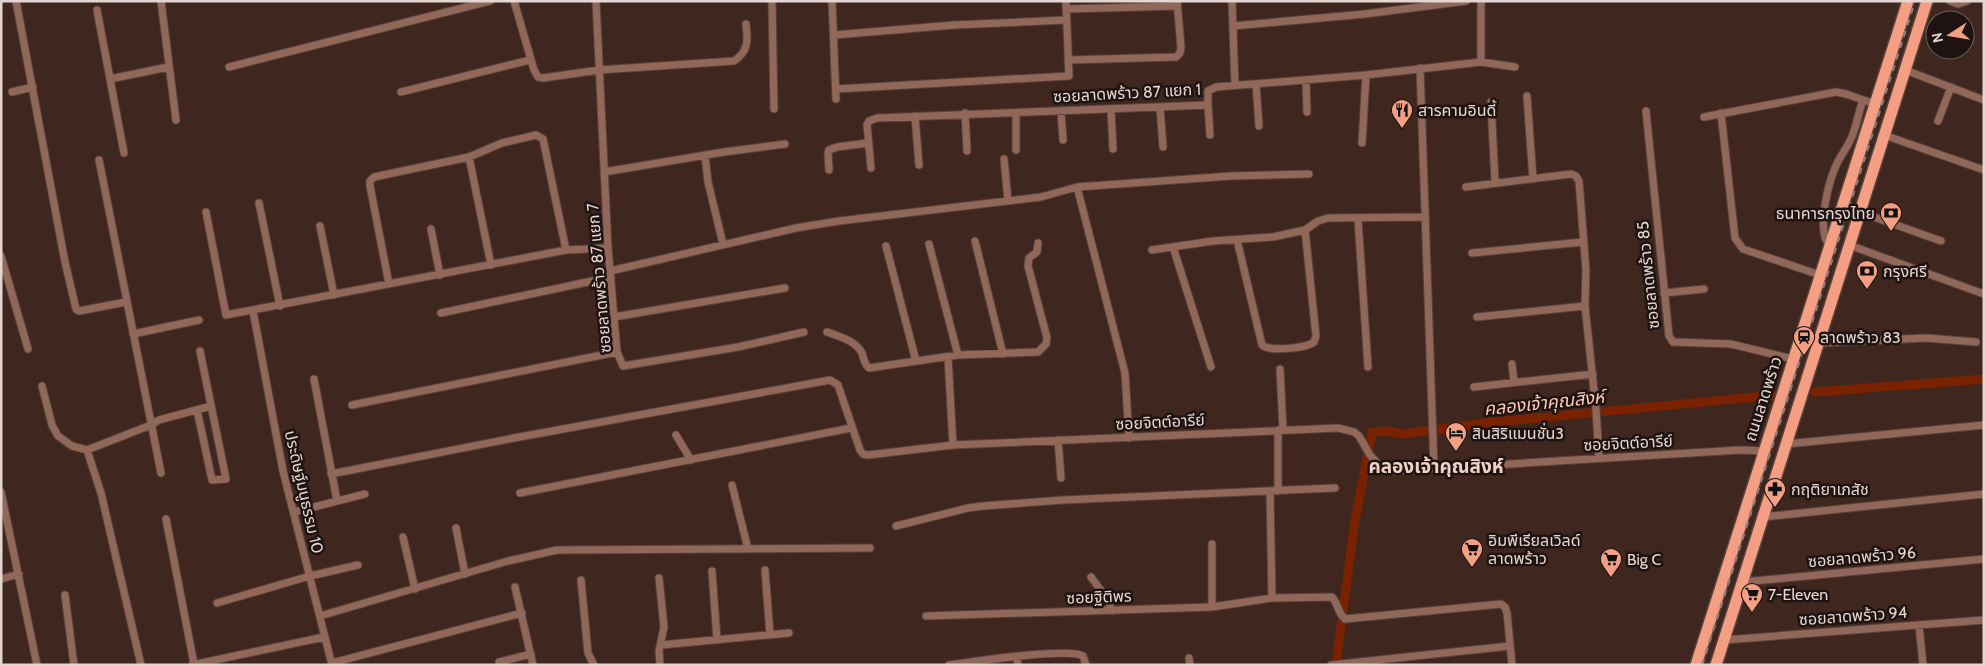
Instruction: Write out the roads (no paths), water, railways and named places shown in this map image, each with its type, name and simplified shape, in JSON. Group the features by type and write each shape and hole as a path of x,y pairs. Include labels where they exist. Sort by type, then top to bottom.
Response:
{"main road":[{"name":"ถนนลาดพร้าว","path":"1696,665 1908,1"},
{"path":"1716,665 1927,1"}],"street":[{"path":"16,1 76,309 126,302"},
{"path":"161,1 176,120"},
{"path":"229,67 490,1"},
{"path":"514,1 535,74 543,78 600,70 734,60 746,50 748,42 746,24"},
{"name":"ซอยลาดพร้าว 87 แยก 7","path":"596,1 608,248 617,352 623,366 738,347 804,332"},
{"path":"772,1 774,109"},
{"path":"832,1 836,99"},
{"path":"1232,1 1236,85"},
{"path":"1233,26 1365,14 1466,1"},
{"path":"1481,1 1481,62"},
{"path":"1950,1 1958,4 1966,1"},
{"path":"836,89 1069,76 1068,60 1066,20 1066,5 1177,4 1181,47 1180,53 1176,57 1068,60"},
{"path":"97,10 124,153"},
{"path":"834,34 1066,20"},
{"path":"401,92 530,60"},
{"name":"ซอยลาดพร้าว 87 แยก 1","path":"871,168 867,125 872,119 965,113 1061,112 1208,105 1208,91 1236,85 1366,75 1481,62 1515,67"},
{"path":"110,79 168,67"},
{"path":"1420,68 1434,468"},
{"path":"1905,70 1984,100"},
{"path":"1362,143 1366,75"},
{"path":"1306,80 1307,112"},
{"path":"1256,84 1259,126"},
{"path":"12,92 33,87"},
{"path":"1938,121 1951,87"},
{"path":"1704,117 1836,92 1875,104"},
{"path":"1527,96 1533,178"},
{"path":"1831,241 1826,240 1823,228 1830,183 1834,169 1853,134 1862,100"},
{"path":"1491,102 1495,182"},
{"path":"1208,105 1210,135"},
{"path":"1160,107 1163,147"},
{"path":"1111,110 1113,149"},
{"name":"ซอยลาดพร้าว 85","path":"1646,111 1669,336 1673,342 1731,344 1793,359"},
{"path":"1061,112 1063,140"},
{"path":"965,113 967,151"},
{"path":"1016,113 1016,150"},
{"path":"1721,113 1735,238 1738,244 1743,249 1820,275"},
{"path":"915,116 919,166"},
{"path":"1884,135 1984,170"},
{"path":"389,284 370,181 374,177 470,157 502,143 540,136 543,139 566,250"},
{"path":"829,170 829,150 837,147 868,143"},
{"path":"604,172 785,144"},
{"path":"705,155 708,182 723,244"},
{"path":"470,157 491,265"},
{"path":"1004,159 1008,201"},
{"path":"99,160 161,473"},
{"path":"441,313 611,274 723,244 839,221 1041,197 1077,187 1231,176 1309,174"},
{"path":"1466,187 1571,174 1576,176 1579,181 1586,270 1586,306 1599,458"},
{"path":"1077,187 1125,373 1129,438"},
{"path":"259,203 280,306"},
{"path":"206,212 226,315 566,250 608,248"},
{"path":"1860,212 1941,241"},
{"path":"1152,250 1213,241 1273,237 1305,230 1318,221 1328,218 1424,217"},
{"path":"1358,219 1368,367"},
{"path":"320,226 334,295"},
{"path":"432,230 440,275"},
{"path":"1237,240 1262,345 1268,349 1308,346 1314,342 1316,336 1305,230"},
{"path":"975,241 1003,354"},
{"path":"1472,254 1583,242"},
{"path":"827,332 851,341 859,349 865,365 869,368 958,355 1038,352 1046,344 1047,338 1028,266 1029,258 1037,252 1038,243"},
{"path":"929,244 958,355"},
{"path":"1849,245 1984,294"},
{"path":"886,246 916,360"},
{"path":"1173,247 1211,367"},
{"path":"1,256 28,349"},
{"path":"614,317 785,288"},
{"path":"1664,293 1704,289"},
{"path":"1477,317 1586,306"},
{"name":"ประดิษฐ์มนูธรรม 10","path":"253,311 282,471 332,664"},
{"path":"133,334 199,320"},
{"path":"1818,343 1926,338 1976,342"},
{"path":"197,410 212,480 226,479 200,350"},
{"path":"352,405 617,352"},
{"path":"948,357 953,445"},
{"path":"1512,364 1514,382"},
{"path":"1272,598 1274,491 1280,430 1280,369"},
{"path":"1474,387 1593,374"},
{"path":"314,379 337,501"},
{"path":"331,474 514,438 830,380 838,385 851,428 520,493"},
{"path":"42,386 52,425 58,436 72,446 87,450 151,425 159,420 212,406"},
{"path":"1786,444 1984,425"},
{"name":"ซอยจิตต์อารีย์","path":"851,428 860,450 863,454 868,455 953,445 1338,428 1354,432 1359,436 1370,455 1379,465 1388,470 1740,450 1764,451"},
{"path":"676,435 690,460"},
{"path":"1058,440 1061,478"},
{"path":"87,450 101,493 141,665"},
{"path":"732,485 748,549"},
{"path":"896,526 968,508 1062,500 1335,488"},
{"path":"1,492 4,518 19,574 37,665"},
{"path":"294,512 365,494"},
{"path":"1763,517 1984,494"},
{"path":"166,519 193,665 324,636"},
{"path":"456,528 465,574"},
{"path":"403,537 415,589"},
{"path":"1212,544 1212,607"},
{"path":"320,616 526,556 557,550 870,548"},
{"name":"ซอยลาดพร้าว 96","path":"1743,582 1984,560"},
{"path":"217,603 310,576 358,565"},
{"path":"765,570 770,635"},
{"path":"712,571 717,640"},
{"path":"1,578 19,574"},
{"path":"1090,577 1108,600 1112,610"},
{"path":"659,578 664,626 660,645 660,665"},
{"path":"581,580 588,653 594,665"},
{"path":"515,587 533,665"},
{"path":"65,595 74,665"},
{"name":"ซอยฐิติพร","path":"926,616 1212,607 1272,598 1332,597 1342,617 1501,604 1505,607 1507,613 1512,665"},
{"path":"332,664 522,613"},
{"name":"ซอยลาดพร้าว 94","path":"1724,640 1984,620"},
{"path":"1919,625 1923,665"},
{"path":"660,645 789,633"},
{"path":"1334,664 1510,646"},
{"path":"949,665 1075,652 1081,654 1085,659 1086,665"},
{"path":"499,662 531,654"},
{"path":"1017,657 1018,665"}],"waterway":[{"name":"คลองเจ้าคุณสิงห์","path":"1815,392 1984,379"},
{"name":"คลองเจ้าคุณสิงห์","path":"1336,665 1354,526 1372,432 1390,431 1403,434 1484,423 1775,395"}],"railway":[{"path":"1702,665 1915,1"}],"place":[{"name":"สารคามอินดี้","path":"1402,129"},
{"name":"ธนาคารกรุงไทย","path":"1891,232"},
{"name":"กรุงศรี","path":"1867,290"},
{"name":"ลาดพร้าว 83","path":"1804,356"},
{"name":"สินสิริแมนชั่น3","path":"1456,452"},
{"name":"กฤติยาเภสัช","path":"1775,508"},
{"name":"อิมพีเรียลเวิลด์ ลาดพร้าว","path":"1472,568"},
{"name":"Big C","path":"1611,578"},
{"name":"7-Eleven","path":"1752,613"}],"district":[{"name":"คลองเจ้าคุณสิงห์","path":"1436,466"}]}
